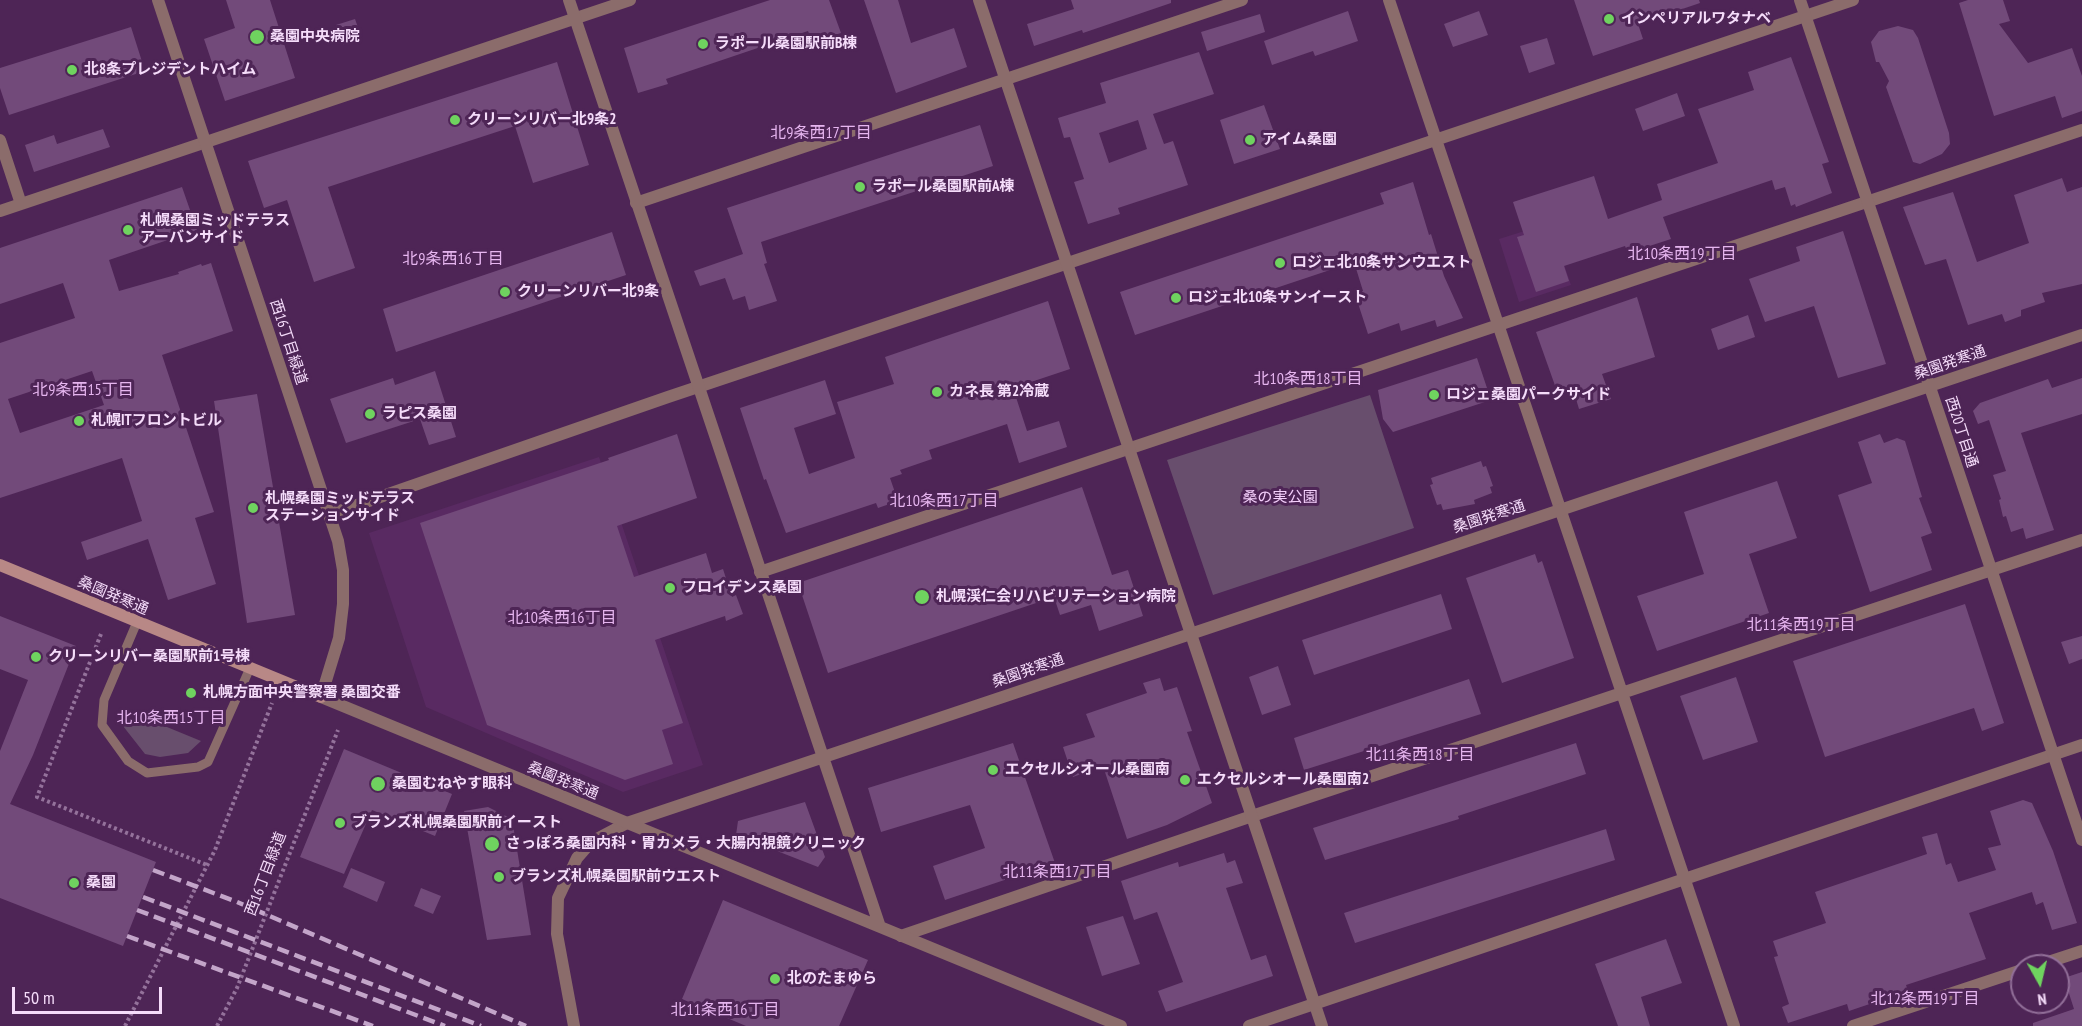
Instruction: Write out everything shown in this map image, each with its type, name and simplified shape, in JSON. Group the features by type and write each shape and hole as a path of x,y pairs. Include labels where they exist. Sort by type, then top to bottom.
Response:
{"main road":[{"name":"桑園発寒通","path":"0,565 321,697"}],"street":[{"name":"西16丁目緑道","path":"158,0 331,514 343,570 343,604 337,648 321,697"},
{"path":"569,0 880,927"},
{"path":"0,211 630,0"},
{"path":"979,0 1322,1026"},
{"path":"636,203 1242,0"},
{"path":"1389,0 1734,1026"},
{"name":"西20丁目通","path":"1800,0 2082,840"},
{"path":"331,514 699,387 1853,0"},
{"path":"760,572 2082,129"},
{"path":"0,140 21,204"},
{"name":"桑園発寒通","path":"321,697 627,823 2082,335"},
{"path":"901,936 1252,816 2082,540"},
{"path":"1250,1026 2082,745"},
{"path":"574,1026 557,934 558,898 578,858 588,846 627,823 1121,1026"},
{"path":"1853,1026 2010,974"}],"lane":[{"path":"137,622 104,700 102,724 128,761 147,773 198,767 208,762 250,668"}],"path":[{"path":"101,634 37,797 207,865"},
{"path":"125,1026 207,865 272,703"},
{"name":"西16丁目緑道","path":"217,1026 237,988 338,730"}],"shaded area":[{"path":"1550,223 1571,285 1519,302 1499,239"},
{"path":"599,457 703,765 623,792 426,707 369,533"}],"green space":[{"name":"桑の実公園","path":"1370,395 1414,528 1213,595 1167,460"},
{"path":"123,709 201,741 188,753 160,757 145,754 123,726 120,714"}],"building":[{"path":"226,0 270,0 295,78 225,101 204,39 235,28"},
{"name":"ラポール桑園駅前B棟","path":"770,0 829,0 841,33 819,40 817,34 810,36 808,31 666,79 668,84 638,93 624,48"},
{"path":"864,0 898,0 911,43 954,28 967,67 896,93"},
{"path":"1071,0 1171,0 1171,3 1083,33 1082,30 1034,46 1027,24 1074,9"},
{"name":"インペリアルワタナベ","path":"1574,0 1699,0 1700,3 1638,24 1643,39 1593,56"},
{"path":"1968,0 2003,0 2010,21 1999,24 2028,63 2072,48 2082,76 2082,111 2062,118 2055,96 1994,116 1959,3"},
{"path":"1348,11 1358,41 1315,56 1313,51 1272,65 1264,41"},
{"path":"1479,11 1488,35 1453,47 1444,24"},
{"path":"1260,14 1265,32 1207,51 1201,32"},
{"path":"355,19 362,39 343,45 336,25"},
{"path":"1898,26 1913,30 1918,38 1949,133 1950,144 1942,154 1920,164 1913,162 1886,87 1889,81 1879,62 1876,62 1871,42 1879,31"},
{"name":"北8条プレジデントハイム","path":"131,27 145,71 9,115 0,88 0,68"},
{"path":"1547,38 1555,64 1529,73 1520,46"},
{"path":"1199,52 1214,94 1153,114 1164,144 1173,141 1188,185 1118,208 1120,214 1088,224 1074,182 1084,179 1070,137 1064,138 1058,118 1106,103 1100,83","holes":["1138,120 1147,149 1109,163 1099,133"]},
{"path":"1791,57 1829,162 1822,164 1832,193 1796,207 1795,204 1791,206 1785,187 1775,190 1772,180 1663,217 1671,239 1628,253 1625,246 1564,266 1569,281 1536,292 1517,237 1524,235 1513,202 1594,176 1608,219 1662,200 1657,184 1718,163 1698,109 1754,90 1748,72"},
{"name":"クリーンリバー北9条2","path":"557,62 589,165 533,183 515,126 328,187 355,268 314,282 287,200 264,208 248,161"},
{"path":"1677,93 1685,116 1643,131 1635,109"},
{"name":"アイム桑園","path":"1264,105 1280,149 1234,164 1220,120"},
{"name":"ラポール桑園駅前A棟","path":"980,125 993,166 761,242 767,263 764,264 777,301 749,310 745,296 733,300 725,278 700,286 694,271 743,254 727,208"},
{"path":"103,129 110,147 34,172 25,145 54,135 57,144"},
{"path":"2062,178 2067,192 2082,187 2082,284 2042,293 2045,302 2021,310 2021,316 2005,322 2002,314 1968,325 1946,259 1925,265 1903,207 1953,192 1977,262 2029,243 2014,195"},
{"path":"1413,182 1444,276 1463,318 1437,327 1435,320 1401,331 1399,323 1368,334 1355,294 1363,291 1354,262 1135,335 1120,292 1384,204 1380,193"},
{"path":"182,187 197,230 109,260 119,291 179,274 178,272 201,264 202,266 211,263 233,331 162,355 214,512 195,518 216,584 168,600 148,539 87,560 81,542 142,521 122,458 0,498 0,343 75,318 63,283 0,304 0,248","holes":["92,371 104,405 20,433 8,399"]},
{"path":"1843,231 1886,364 1838,378 1814,306 1765,322 1749,279 1800,261 1796,247"},
{"name":"クリーンリバー北9条","path":"612,232 626,275 396,352 383,309"},
{"path":"1637,297 1655,357 1602,374 1611,399 1579,409 1573,389 1558,394 1536,332"},
{"path":"1048,301 1070,369 1013,388 1027,431 1059,421 1067,447 1019,463 1007,424 929,450 932,459 900,470 902,474 890,478 898,501 878,508 876,503 786,533 766,479 764,480 740,408 825,380 836,414 794,428 809,474 855,458 837,402 894,384 885,357"},
{"path":"1748,315 1755,337 1718,350 1711,329"},
{"name":"ロジェ桑園パークサイド","path":"1477,358 1491,400 1393,432 1383,419 1378,390"},
{"path":"435,371 456,437 429,445 420,419 346,443 330,399 393,378 395,385"},
{"path":"2082,378 2082,414 2021,433 2054,530 2026,539 2023,528 2011,532 2006,516 2003,517 1999,500 2001,499 1993,475 2006,471 1989,420 1978,424 1973,411 1980,403 2048,379 2052,388"},
{"name":"札幌桑園ミッドテラス ステーションサイド","path":"257,394 295,615 247,623 214,401"},
{"path":"677,434 697,498 617,526 634,577 706,553 712,573 723,569 732,597 736,595 743,614 726,621 725,616 655,640 683,723 662,730 673,764 625,780 487,725 420,523 609,460 608,458"},
{"path":"1880,434 1884,443 1897,438 1905,441 1922,497 1919,498 1932,533 1921,537 1932,570 1870,592 1838,495 1872,483 1858,442"},
{"path":"1481,461 1483,467 1486,466 1493,486 1490,487 1492,493 1474,500 1475,504 1443,510 1441,504 1437,505 1430,485 1433,484 1431,478"},
{"path":"1777,481 1797,538 1749,554 1769,613 1657,651 1637,596 1704,574 1684,512"},
{"path":"1082,487 1112,575 1128,570 1143,616 1099,631 1091,605 1060,615 1054,597 828,673 798,583"},
{"path":"1535,554 1538,563 1542,561 1574,658 1502,683 1466,578"},
{"path":"1441,594 1452,629 1314,675 1302,640"},
{"path":"1965,604 2004,723 1982,731 1974,708 1825,757 1793,661"},
{"name":"桑園","path":"0,616 76,646 33,755 10,804 156,862 123,946 0,898 0,751 28,680 0,669"},
{"path":"2082,636 2082,659 2069,664 2061,642"},
{"path":"1278,666 1291,705 1262,715 1249,677"},
{"path":"1736,677 1758,742 1703,760 1680,696"},
{"path":"1160,678 1164,691 1177,687 1192,731 1187,732 1212,803 1167,825 1127,839 1103,766 1073,777 1063,747 1095,737 1086,714 1147,693 1143,683"},
{"path":"1469,679 1481,714 1304,770 1294,738"},
{"path":"1013,743 1055,863 945,900 933,866 985,848 970,805 881,832 868,788"},
{"path":"1576,743 1586,774 1458,816 1459,819 1325,860 1313,828"},
{"name":"ブランズ札幌桑園駅前イースト","path":"344,749 452,794 435,836 372,810 344,874 300,857"},
{"path":"2023,800 2032,803 2053,851 2077,923 2052,930 2043,902 2036,905 2032,892 1969,913 1986,959 1906,985 1908,991 1849,1011 1847,1004 1788,1023 1782,1007 1789,1004 1774,957 1778,956 1773,941 1826,923 1815,892 1927,854 1922,837 1937,833 1946,865 1951,863 1958,882 1996,870 1988,848 2001,845 1990,811"},
{"path":"805,802 825,857 818,867 736,835 738,821"},
{"name":"ブランズ札幌桑園駅前ウエスト","path":"488,807 512,819 531,935 487,940 464,811"},
{"path":"1606,829 1615,860 1355,943 1344,913"},
{"path":"1224,853 1227,863 1235,860 1243,883 1226,888 1251,960 1266,955 1273,976 1166,1012 1158,991 1183,982 1157,912 1134,920 1121,881 1178,862 1179,867"},
{"path":"351,868 385,882 377,902 343,887"},
{"path":"421,888 441,896 433,914 414,906"},
{"name":"北のたまゆら","path":"723,900 868,960 839,1026 746,1026 682,999"},
{"path":"1123,916 1140,964 1102,976 1086,927"},
{"path":"1666,939 1682,983 1641,997 1650,1026 1618,1026 1595,964"},
{"path":"2082,972 2082,1026 2033,1026 2033,1023 2059,1014 2070,1014 2070,1010 2074,1009 2070,997 2070,976"}],"railway":[{"path":"153,870 237,902 526,1026"},
{"path":"143,897 481,1026"},
{"path":"137,910 445,1026"},
{"path":"127,936 373,1026"}],"place":[{"name":"インペリアルワタナベ","path":"1609,19"},
{"name":"桑園中央病院","path":"257,37"},
{"name":"ラポール桑園駅前B棟","path":"703,44"},
{"name":"北8条プレジデントハイム","path":"72,70"},
{"name":"クリーンリバー北9条2","path":"455,120"},
{"name":"アイム桑園","path":"1250,140"},
{"name":"ラポール桑園駅前A棟","path":"860,187"},
{"name":"札幌桑園ミッドテラス アーバンサイド","path":"128,230"},
{"name":"ロジェ北10条サンウエスト","path":"1280,263"},
{"name":"クリーンリバー北9条","path":"505,292"},
{"name":"ロジェ北10条サンイースト","path":"1176,298"},
{"name":"カネ長 第2冷蔵","path":"937,392"},
{"name":"ロジェ桑園パークサイド","path":"1434,395"},
{"name":"ラピス桑園","path":"370,414"},
{"name":"札幌ITフロントビル","path":"79,421"},
{"name":"札幌桑園ミッドテラス ステーションサイド","path":"253,508"},
{"name":"フロイデンス桑園","path":"670,588"},
{"name":"札幌渓仁会リハビリテーション病院","path":"922,597"},
{"name":"クリーンリバー桑園駅前1号棟","path":"36,657"},
{"name":"札幌方面中央警察署 桑園交番","path":"191,693"},
{"name":"エクセルシオール桑園南","path":"993,770"},
{"name":"エクセルシオール桑園南2","path":"1185,780"},
{"name":"桑園むねやす眼科","path":"378,784"},
{"name":"ブランズ札幌桑園駅前イースト","path":"340,823"},
{"name":"さっぽろ桑園内科・胃カメラ・大腸内視鏡クリニック","path":"492,844"},
{"name":"ブランズ札幌桑園駅前ウエスト","path":"499,877"},
{"name":"桑園","path":"74,883"},
{"name":"北のたまゆら","path":"775,979"}],"district":[{"name":"北9条西17丁目","path":"821,133"},
{"name":"北10条西19丁目","path":"1682,254"},
{"name":"北9条西16丁目","path":"453,259"},
{"name":"北10条西18丁目","path":"1308,379"},
{"name":"北9条西15丁目","path":"83,390"},
{"name":"北10条西17丁目","path":"944,501"},
{"name":"北10条西16丁目","path":"562,618"},
{"name":"北11条西19丁目","path":"1801,625"},
{"name":"北10条西15丁目","path":"171,718"},
{"name":"北11条西18丁目","path":"1420,755"},
{"name":"北11条西17丁目","path":"1057,872"},
{"name":"北12条西19丁目","path":"1925,999"},
{"name":"北11条西16丁目","path":"725,1010"}]}
